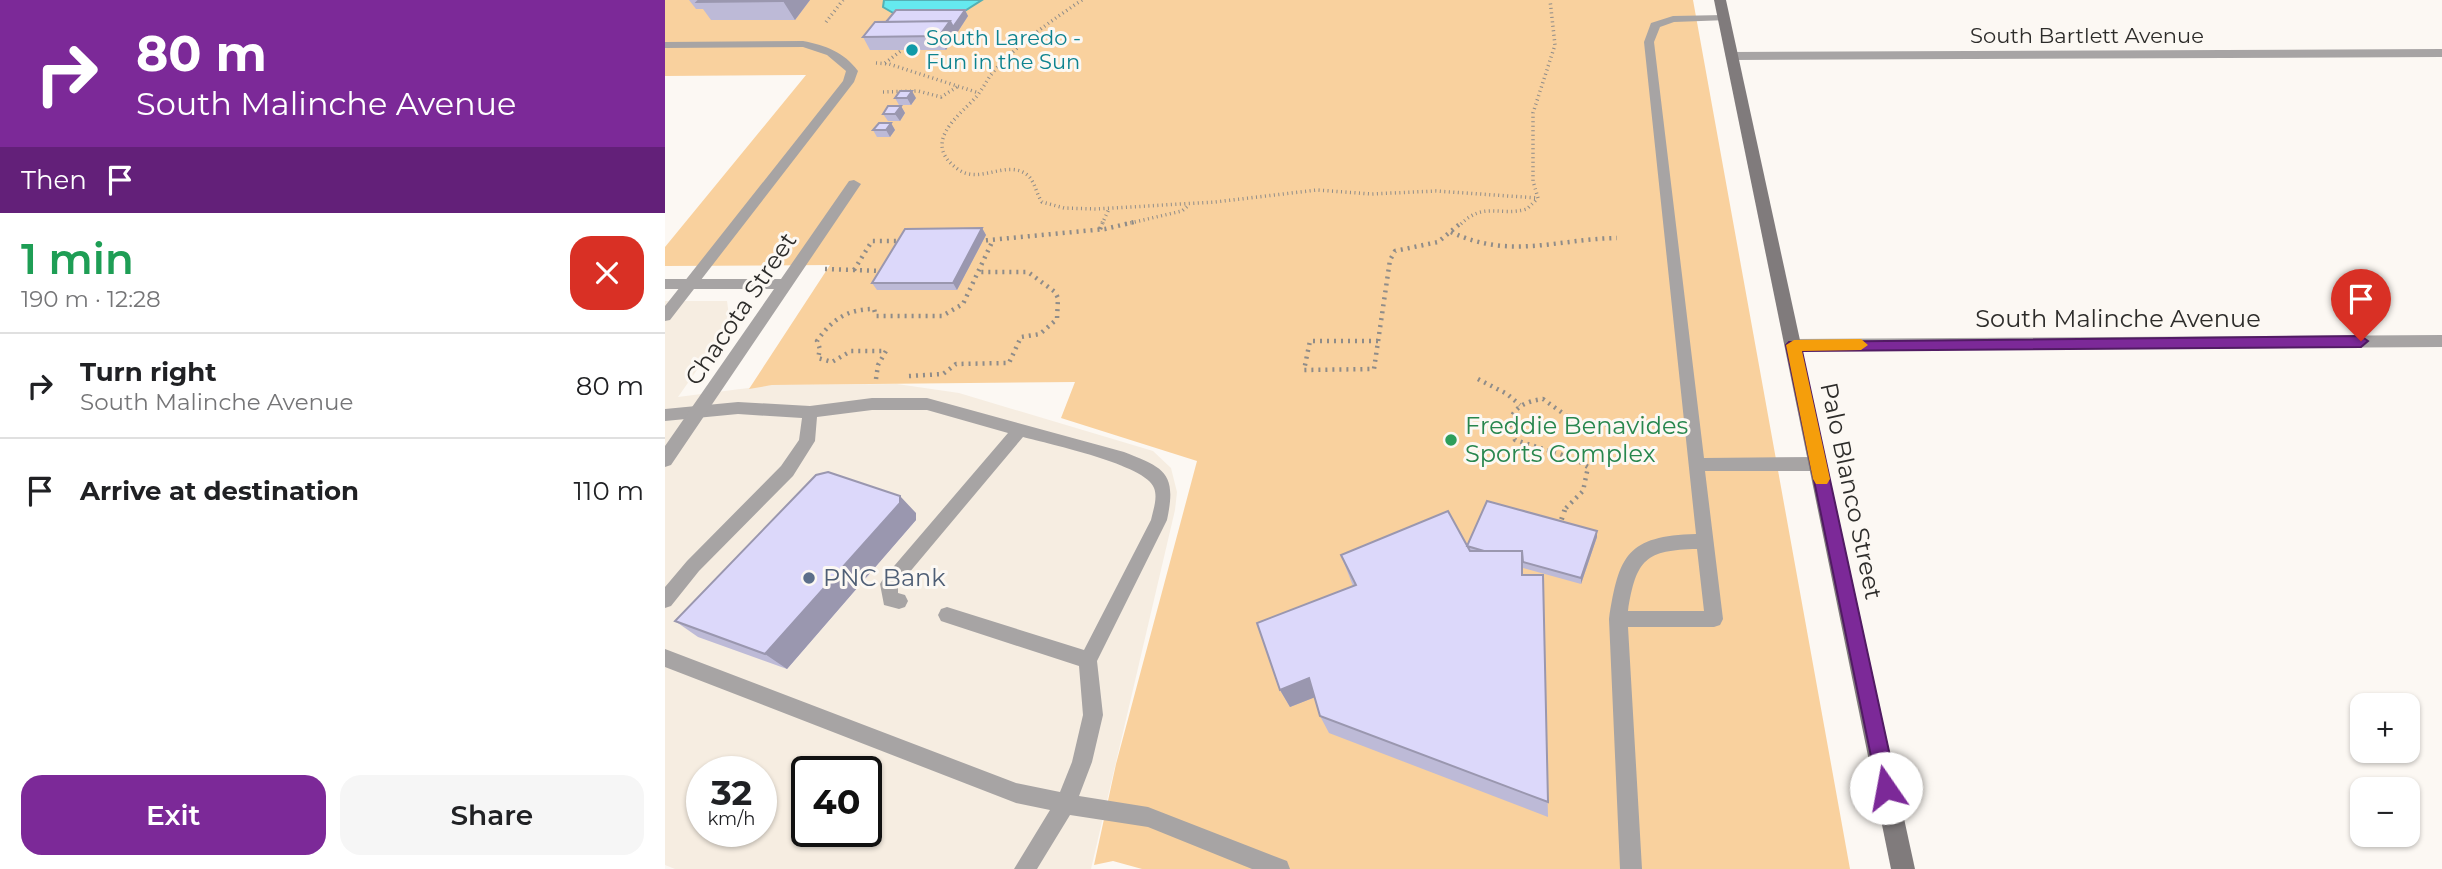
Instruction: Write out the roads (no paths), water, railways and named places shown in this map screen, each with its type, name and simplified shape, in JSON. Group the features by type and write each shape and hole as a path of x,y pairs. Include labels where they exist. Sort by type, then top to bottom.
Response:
{"street":[{"name":"Palo Blanco Street","path":"1720,0 1903,869"},
{"name":"South Bartlett Avenue","path":"1732,57 2442,53"},
{"name":"Chacota Street","path":"665,460 854,184"},
{"path":"665,284 785,284"},
{"name":"South Malinche Avenue","path":"1794,345 2442,341"}],"lane":[{"path":"1618,619 1714,619 1649,42 1655,25 1673,19 1724,18"},
{"path":"665,45 818,47 847,64 852,72 848,82 665,316"},
{"path":"665,415 738,408 810,412 873,404 927,404 1118,457 1149,470 1162,483 1164,497 1159,520 1088,660 1093,715 1082,762 1066,803 1025,869"},
{"path":"665,600 693,566 787,471 807,441 810,412"},
{"path":"898,601 890,599 889,584 1020,429"},
{"path":"1697,465 1818,464"},
{"path":"1631,869 1618,619 1622,586 1633,561 1644,549 1657,543 1705,541"},
{"path":"947,615 1088,660"},
{"path":"665,658 1016,793 1148,817 1279,869"}],"water":[{"path":"884,0 982,0 963,12 895,14 883,7"}],"place":[{"name":"South Laredo - Fun in the Sun","path":"912,50"},
{"name":"Freddie Benavides Sports Complex","path":"1451,440"},
{"name":"PNC Bank","path":"809,578"}]}
